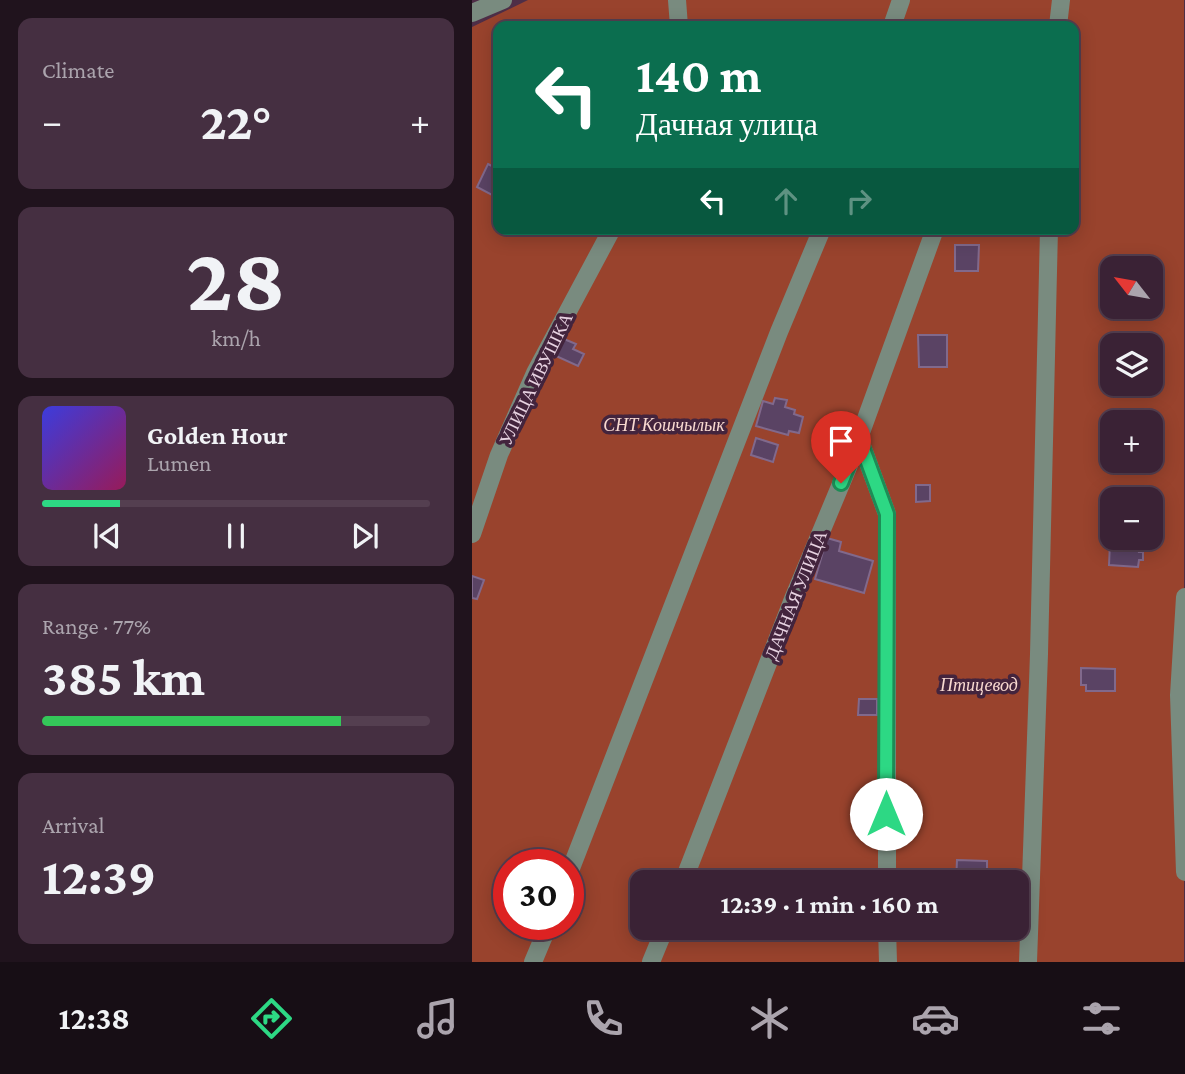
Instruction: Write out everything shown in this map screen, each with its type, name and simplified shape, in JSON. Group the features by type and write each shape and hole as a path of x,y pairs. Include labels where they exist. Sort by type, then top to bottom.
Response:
{"street":[{"path":"472,13 503,0"},
{"path":"677,0 679,21"},
{"path":"894,21 901,0"},
{"path":"1059,21 1061,0"},
{"name":"УЛИЦА ИВУШКА","path":"472,534 499,455 535,373 609,235"},
{"path":"578,849 774,344 819,235"},
{"name":"ДАЧНАЯ УЛИЦА","path":"688,870 859,438 933,235"},
{"path":"1028,962 1040,653 1049,235"},
{"path":"859,438 887,514 887,870"},
{"path":"1184,597 1179,695 1184,872"},
{"path":"533,962 542,940"},
{"path":"651,962 659,940"},
{"path":"887,940 888,962"}],"green space":[{"path":"528,0 1184,0 1184,962 472,962 472,27"}],"building":[{"path":"488,164 493,166 492,195 477,187"},
{"path":"955,245 979,245 978,271 955,271"},
{"path":"918,335 947,335 947,367 919,367"},
{"path":"564,339 576,344 573,349 584,354 578,366 556,356"},
{"path":"775,398 787,400 785,407 795,410 794,414 803,417 799,433 789,431 788,435 756,426 763,401 773,404"},
{"path":"835,420 852,427 840,457 823,450"},
{"path":"756,438 778,445 773,462 751,455"},
{"path":"916,485 930,485 930,501 916,502"},
{"path":"827,538 841,542 839,551 873,561 864,593 815,579"},
{"path":"1110,550 1143,552 1143,560 1139,560 1138,567 1109,565"},
{"path":"472,576 484,580 477,599 472,598"},
{"path":"1081,668 1115,669 1115,691 1086,691 1086,685 1081,685"},
{"path":"859,699 877,699 877,715 858,715"},
{"path":"957,860 987,861 987,870 957,870"}],"route":[{"path":"841,483 859,438 887,514 886,814"}],"park label":[{"name":"СНТ Кошчылык","path":"664,425"},
{"name":"Птицевод","path":"979,685"}]}
